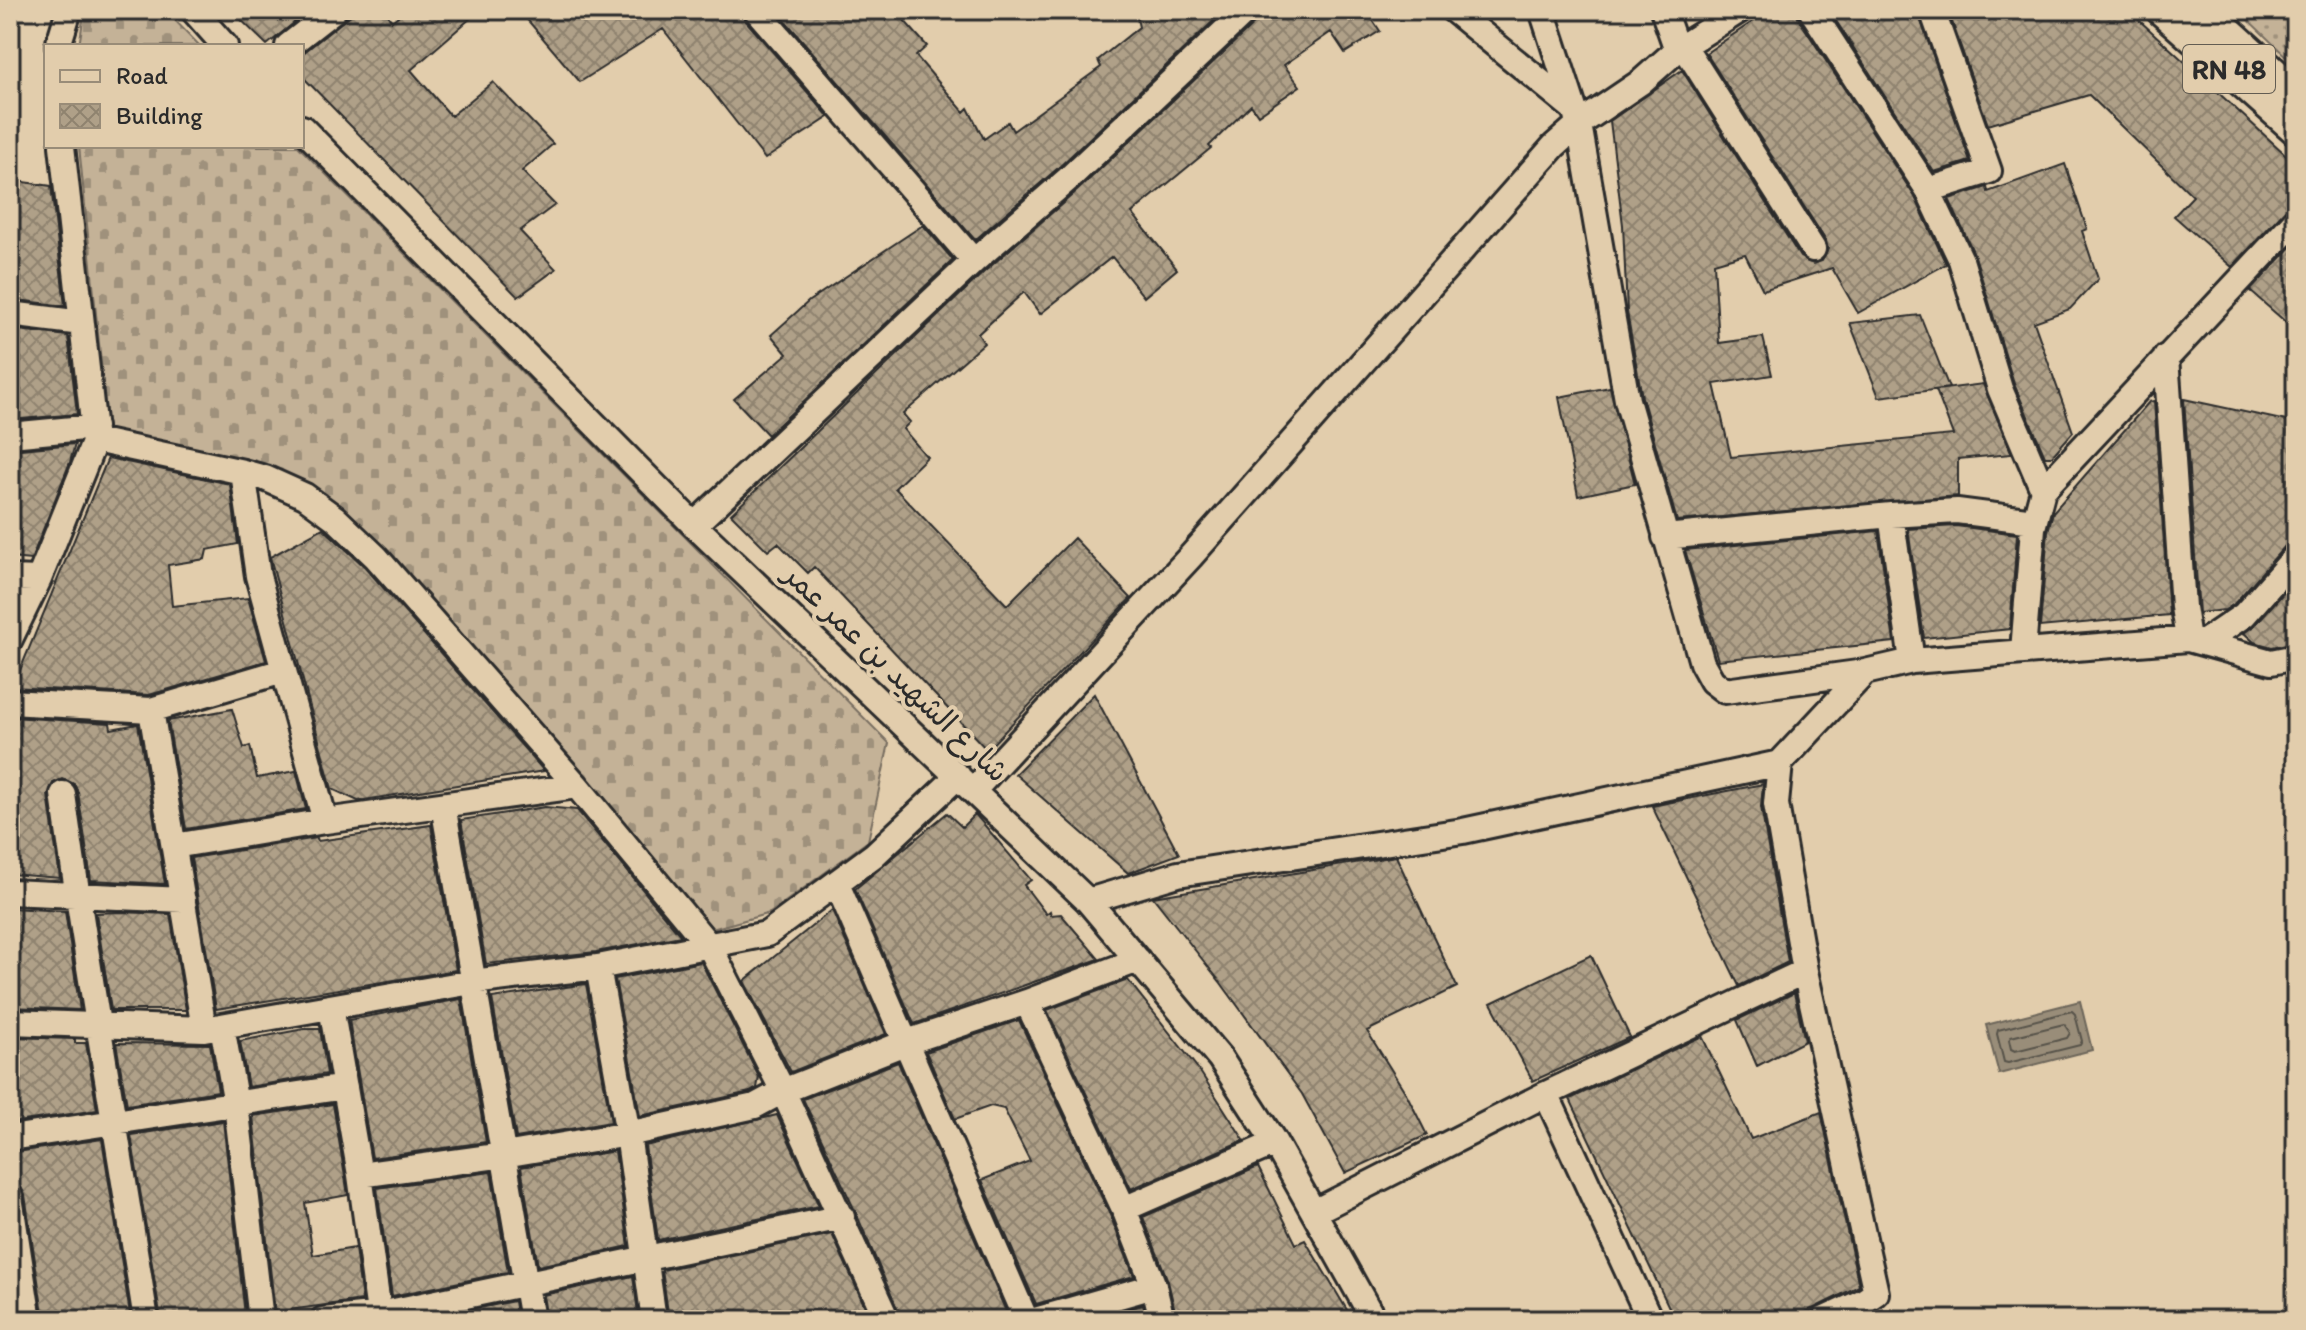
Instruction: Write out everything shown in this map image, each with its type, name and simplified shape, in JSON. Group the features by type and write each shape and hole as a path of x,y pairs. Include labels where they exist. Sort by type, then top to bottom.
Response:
{"main road":[{"name":"RN 48","path":"2162,10 2296,129"},
{"name":"RN 48","path":"2204,10 2296,93"}],"street":[{"path":"59,44 69,10"},
{"path":"193,10 223,44"},
{"path":"291,44 334,10"},
{"path":"756,10 974,261"},
{"path":"694,525 1247,10"},
{"path":"1453,10 1576,116"},
{"path":"1542,10 1576,116 1627,400 1702,663 1712,681 1720,688 1725,691 1865,672 1912,661 2196,641 2271,662 2296,657"},
{"path":"1663,10 1680,48 1813,249"},
{"path":"10,1022 99,1027 213,1027 472,982 598,967 767,934 966,784 1191,556 1554,146 1576,116 1641,82 1680,48 1740,10"},
{"path":"1811,10 1928,190 1961,260 2000,389 2043,490"},
{"path":"1928,190 1989,171 1932,10"},
{"name":"شارع الشهيد بن عمر عمر","path":"304,130 694,525 1088,901 1220,1058 1275,1143 1374,1320"},
{"path":"10,639 39,579 94,434 62,148"},
{"path":"2023,651 2034,521 2043,490 2296,220"},
{"path":"10,314 82,323"},
{"path":"2166,357 2183,607 2196,641"},
{"path":"10,435 94,434 265,478 305,496 335,518 376,557 577,786 710,947 783,1091 887,1320"},
{"path":"243,472 258,576 325,821"},
{"path":"1665,537 1957,511 2034,521"},
{"path":"1891,515 1912,661"},
{"path":"2196,641 2244,615 2296,556"},
{"path":"10,578 39,579"},
{"path":"10,702 151,710 283,671"},
{"path":"1088,901 1178,874 1463,831 1780,763 1865,672"},
{"path":"151,710 183,900 213,1027 236,1104 261,1320"},
{"path":"1780,763 1776,804 1805,971 1876,1293 1823,1320"},
{"path":"174,846 325,821 577,786"},
{"path":"63,794 146,1320"},
{"path":"443,805 532,1320"},
{"path":"837,884 1026,1320"},
{"path":"10,892 183,900"},
{"path":"360,1175 628,1134 755,1106 783,1091 907,1042 1027,1002 1138,960"},
{"path":"598,967 628,1134 654,1320"},
{"path":"1314,1212 1546,1094 1805,971"},
{"path":"1027,1002 1124,1209 1154,1286 1162,1320"},
{"path":"331,1007 360,1175 380,1317"},
{"path":"10,1138 345,1087"},
{"path":"1546,1094 1650,1320"},
{"path":"1124,1209 1275,1143"},
{"path":"10,1197 29,1320"},
{"path":"323,1320 380,1317 645,1257 842,1217"},
{"path":"1035,1320 1154,1286"}],"green space":[{"path":"91,10 165,10 198,44 79,44 84,14"},
{"path":"2238,10 2296,10 2296,66"},
{"path":"79,148 300,148 889,743 868,841 770,913 708,930 309,490 108,432"}],"water":[{"path":"2080,1001 2092,1050 1999,1074 1986,1025"}],"building":[{"path":"231,10 282,10 295,22 266,44"},
{"path":"357,10 383,10 392,21 405,10 480,10 411,70 451,116 493,82 553,144 522,171 555,205 520,231 556,269 518,297 304,78 304,52"},
{"path":"519,10 741,10 745,20 829,117 765,159 663,29 580,82"},
{"path":"776,10 895,10 927,46 916,56 964,112 968,108 984,139 1008,122 1013,131 1101,67 1098,60 1139,27 1135,10 1225,10 1058,168 975,240"},
{"path":"1262,10 1366,10 1380,31 1345,53 1331,32 1284,65 1300,86 1258,115 1251,105 1209,146 1211,148 1132,213 1177,269 1144,297 1112,257 1040,314 1024,292 978,334 984,343 903,414 910,422 903,429 927,457 895,488 1007,605 1074,538 1131,598 987,750 814,567 808,573 778,543 768,551 731,514 984,272 1078,190 1257,21"},
{"path":"1770,10 1796,10 1798,18 1915,197 1946,264 1858,313 1832,268 1763,290 1745,254 1714,263 1719,343 1763,337 1772,375 1714,384 1731,457 1953,435 1936,390 1983,384 2012,454 1958,459 1958,496 1677,521 1642,397 1627,312 1623,225 1610,121 1682,70 1800,257 1813,264 1822,261 1828,249 1826,241 1706,53"},
{"path":"1829,10 1917,10 1970,161 1934,172"},
{"path":"1948,10 2128,10 2296,164 2296,205 2285,210 2232,267 2174,216 2193,196 2089,95 1988,125"},
{"path":"2065,164 2087,229 2082,231 2098,279 2070,309 2034,322 2073,432 2052,456 2045,456 2014,384 1975,256 1949,199 1987,187 1988,192"},
{"path":"10,180 51,186 65,306 10,299"},
{"path":"923,225 953,260 768,435 734,399 787,354 771,335 809,301"},
{"path":"2296,242 2296,331 2250,291"},
{"path":"1920,315 1949,388 1879,397 1850,323"},
{"path":"10,329 68,336 77,414 10,420"},
{"path":"1610,387 1635,484 1578,496 1559,397"},
{"path":"2184,399 2296,423 2296,541 2285,546 2234,604 2225,610 2199,613"},
{"path":"2154,401 2169,615 2040,627 2048,531 2053,512 2149,402"},
{"path":"75,444 31,560 10,558 10,450"},
{"path":"108,458 230,484 238,544 207,550 205,559 168,565 172,606 248,598 266,661 149,695 13,687"},
{"path":"1956,526 2017,534 2010,629 1924,638 1908,529"},
{"path":"323,528 365,567 544,771 358,801 332,789 270,557"},
{"path":"1878,531 1894,642 1718,660 1685,550"},
{"path":"2296,579 2296,642 2272,647 2254,642 2244,633"},
{"path":"1094,694 1179,854 1128,873 1015,774"},
{"path":"232,709 244,748 250,746 257,778 296,771 306,809 186,829 168,721"},
{"path":"10,717 110,723 111,729 138,724 165,884 91,880 78,792 74,784 62,779 53,783 48,795 60,878 10,874"},
{"path":"1763,784 1761,807 1788,962 1739,986 1652,806"},
{"path":"545,807 577,810 681,936 596,952 486,964 461,820"},
{"path":"947,813 962,827 975,814 1031,880 1024,885 1046,914 1050,911 1051,915 1061,914 1099,959 914,1024 855,889"},
{"path":"431,825 456,970 216,1009 191,858 317,838 318,841"},
{"path":"1396,856 1457,987 1367,1031 1407,1095 1427,1135 1345,1173 1302,1094 1153,897"},
{"path":"10,908 65,911 80,1010 10,1007"},
{"path":"832,910 886,1034 791,1072 744,981"},
{"path":"96,913 170,914 186,1010 111,1010"},
{"path":"1591,955 1630,1037 1533,1081 1491,1003"},
{"path":"701,962 759,1077 757,1088 640,1116 615,979"},
{"path":"1128,980 1199,1070 1244,1140 1131,1189 1047,1010"},
{"path":"586,984 611,1122 516,1138 492,998"},
{"path":"1794,993 1805,1041 1757,1066 1737,1020"},
{"path":"461,999 486,1142 372,1158 349,1020"},
{"path":"1019,1020 1110,1215 1134,1276 1036,1304 982,1180 1030,1161 1004,1109 991,1106 955,1119 926,1052"},
{"path":"320,1029 327,1074 248,1087 240,1041"},
{"path":"1702,1036 1751,1139 1821,1112 1859,1286 1790,1320 1675,1320 1570,1099"},
{"path":"10,1037 75,1039 75,1043 86,1043 97,1110 10,1123"},
{"path":"116,1043 210,1044 218,1091 127,1105"},
{"path":"898,1062 1008,1316 995,1320 902,1320 803,1099"},
{"path":"333,1104 348,1195 305,1203 313,1255 355,1248 362,1300 275,1312 253,1116"},
{"path":"777,1115 819,1206 658,1240 645,1146"},
{"path":"223,1121 245,1315 213,1320 161,1320 131,1135"},
{"path":"102,1139 131,1320 44,1320 25,1195 21,1187 10,1182 15,1180 11,1153"},
{"path":"615,1151 629,1246 538,1266 521,1167"},
{"path":"1258,1167 1296,1244 1305,1240 1353,1320 1177,1320 1168,1281 1143,1217"},
{"path":"491,1172 508,1272 392,1296 377,1188"},
{"path":"832,1234 871,1320 669,1320 662,1270"},
{"path":"633,1276 639,1320 547,1320 543,1295"},
{"path":"514,1301 517,1320 467,1320 465,1311"},
{"path":"1143,1305 1147,1320 1090,1320"}]}
